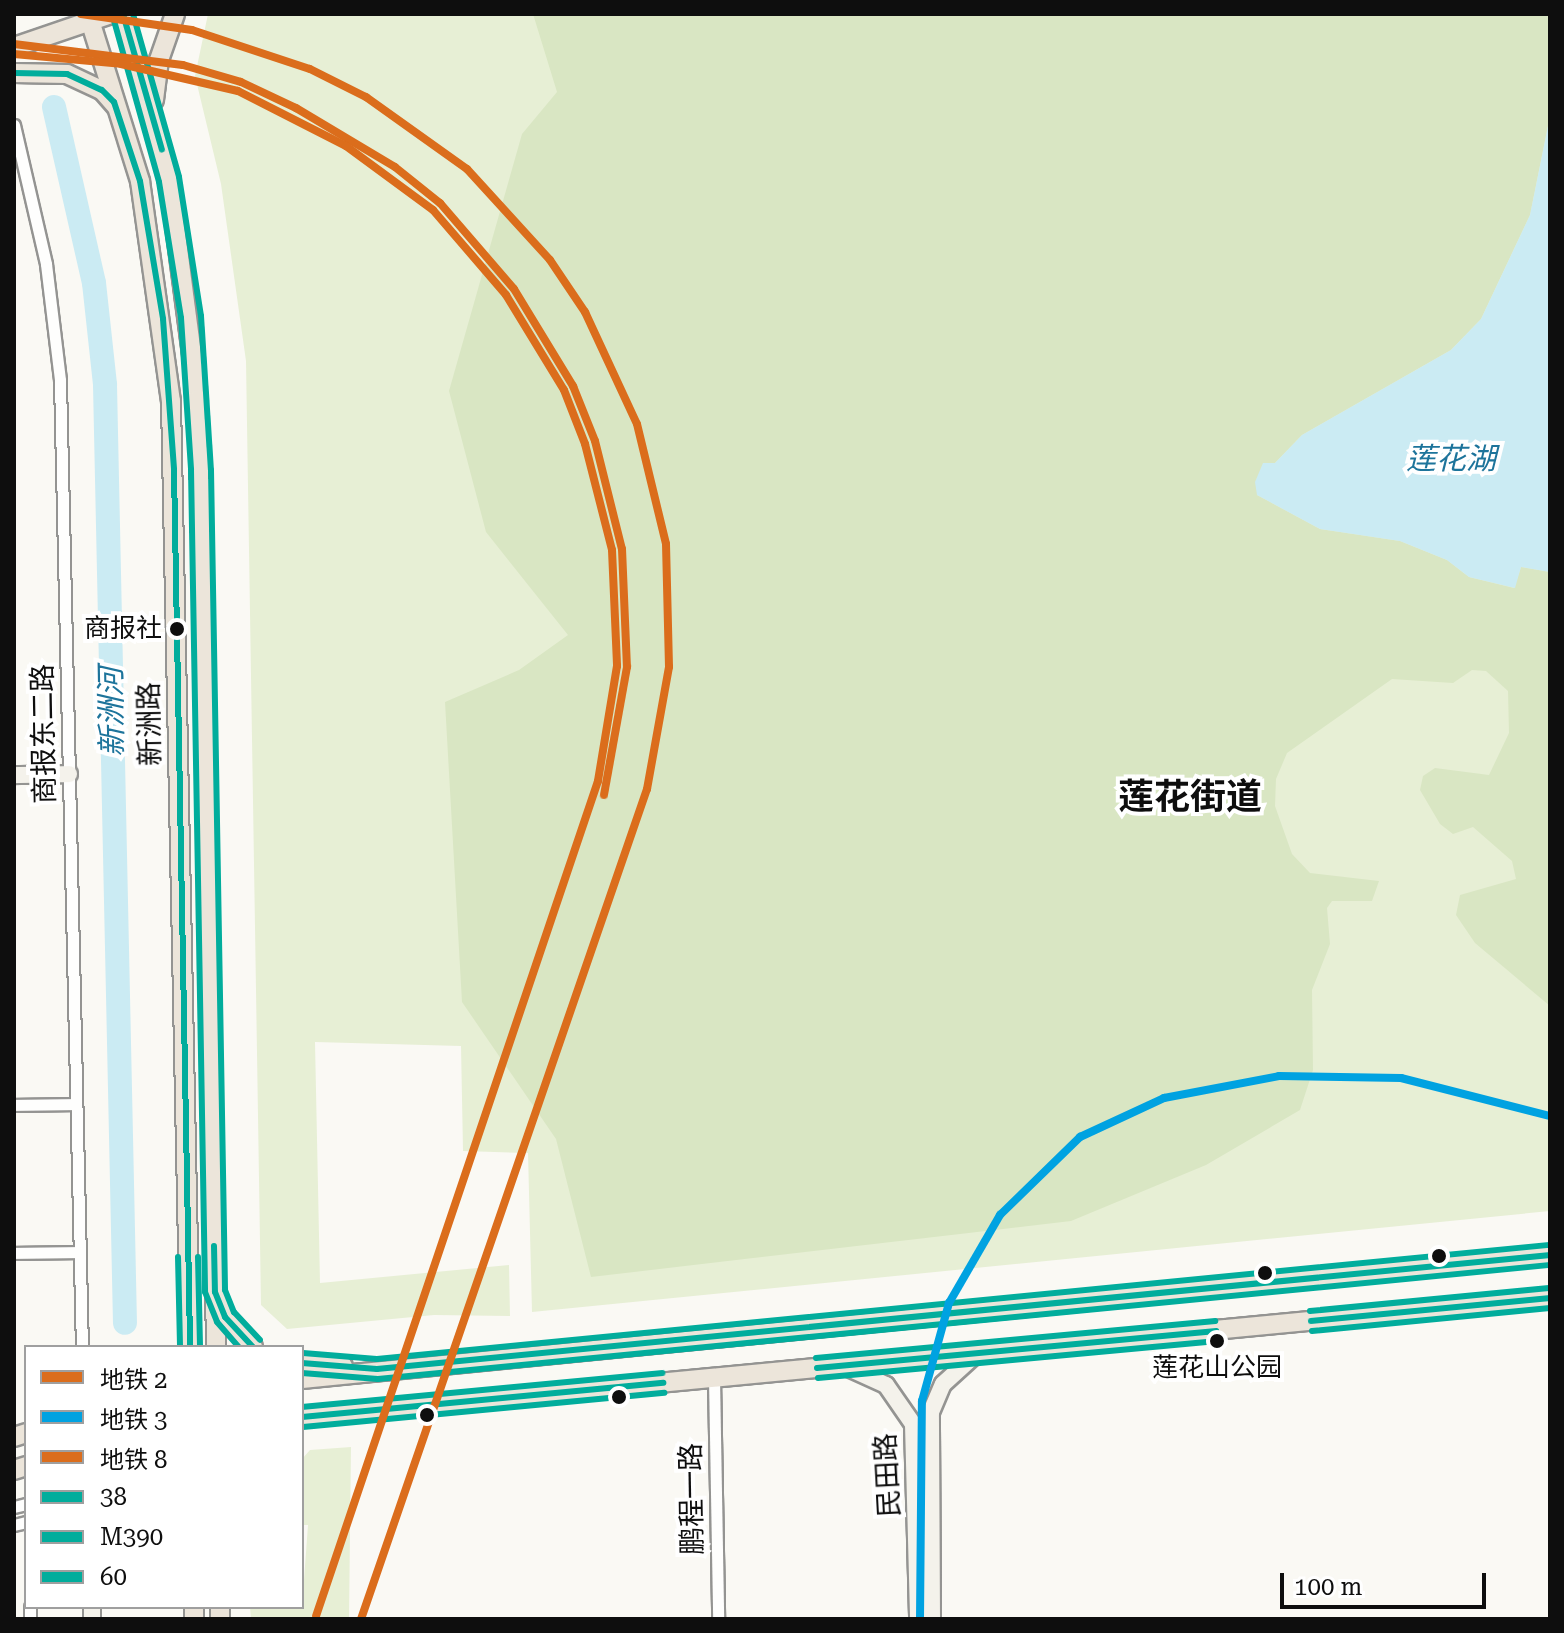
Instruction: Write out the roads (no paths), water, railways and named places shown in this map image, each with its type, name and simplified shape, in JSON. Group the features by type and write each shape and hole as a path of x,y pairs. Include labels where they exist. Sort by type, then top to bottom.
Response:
{"main road":[{"path":"14,47 90,18 111,14"},
{"name":"新洲路","path":"123,14 154,115 181,243 198,399 216,1345"},
{"path":"154,115 159,60 175,14"},
{"name":"新洲路","path":"90,18 124,120 152,245 171,401 190,1345"},
{"path":"17,75 85,80 114,102 124,120"},
{"path":"304,1379 377,1369 1550,1255"},
{"path":"215,1292 225,1317 251,1345"},
{"path":"308,1418 1550,1298"},
{"path":"304,1363 377,1369"}],"street":[{"name":"商报东二路","path":"14,125 40,235 59,361 82,1345"},
{"path":"14,775 69,774"},
{"path":"14,1105 75,1104"},
{"path":"14,1253 78,1252"},
{"name":"民田路","path":"932,1619 929,1423 943,1384 975,1355"},
{"name":"民田路","path":"842,1366 886,1385 913,1424 918,1619"},
{"name":"鹏程一路","path":"714,1378 718,1619"}],"water":[{"name":"莲花湖","path":"1550,116 1550,572 1521,567 1515,588 1469,577 1447,560 1400,541 1320,529 1257,495 1255,482 1263,463 1275,463 1302,435 1451,350 1481,319 1530,215"}],"waterway":[{"name":"新洲河","path":"54,107 94,283 105,385 125,1323"}],"metro line":[{"name":"2","path":"81,14 192,30 310,69 366,97 467,169 550,260 585,312 637,424 666,544 669,667 647,789 361,1619"},
{"name":"2","path":"14,44 183,65 241,82 296,108 395,167 440,203 514,289 573,386 595,441 622,549 627,667 604,795"},
{"name":"8","path":"14,54 121,64 238,91 346,146 433,210 506,295 564,390 585,444 612,550 617,666 598,781 316,1616"},
{"name":"3","path":"920,1619 922,1401 949,1303 1000,1215 1080,1137 1164,1098 1279,1076 1401,1078 1550,1116"}],"place":[{"name":"商报社","path":"177,629"},
{"name":"莲花山公园","path":"1217,1341"}],"district":[{"name":"莲花街道","path":"1190,798"}]}
